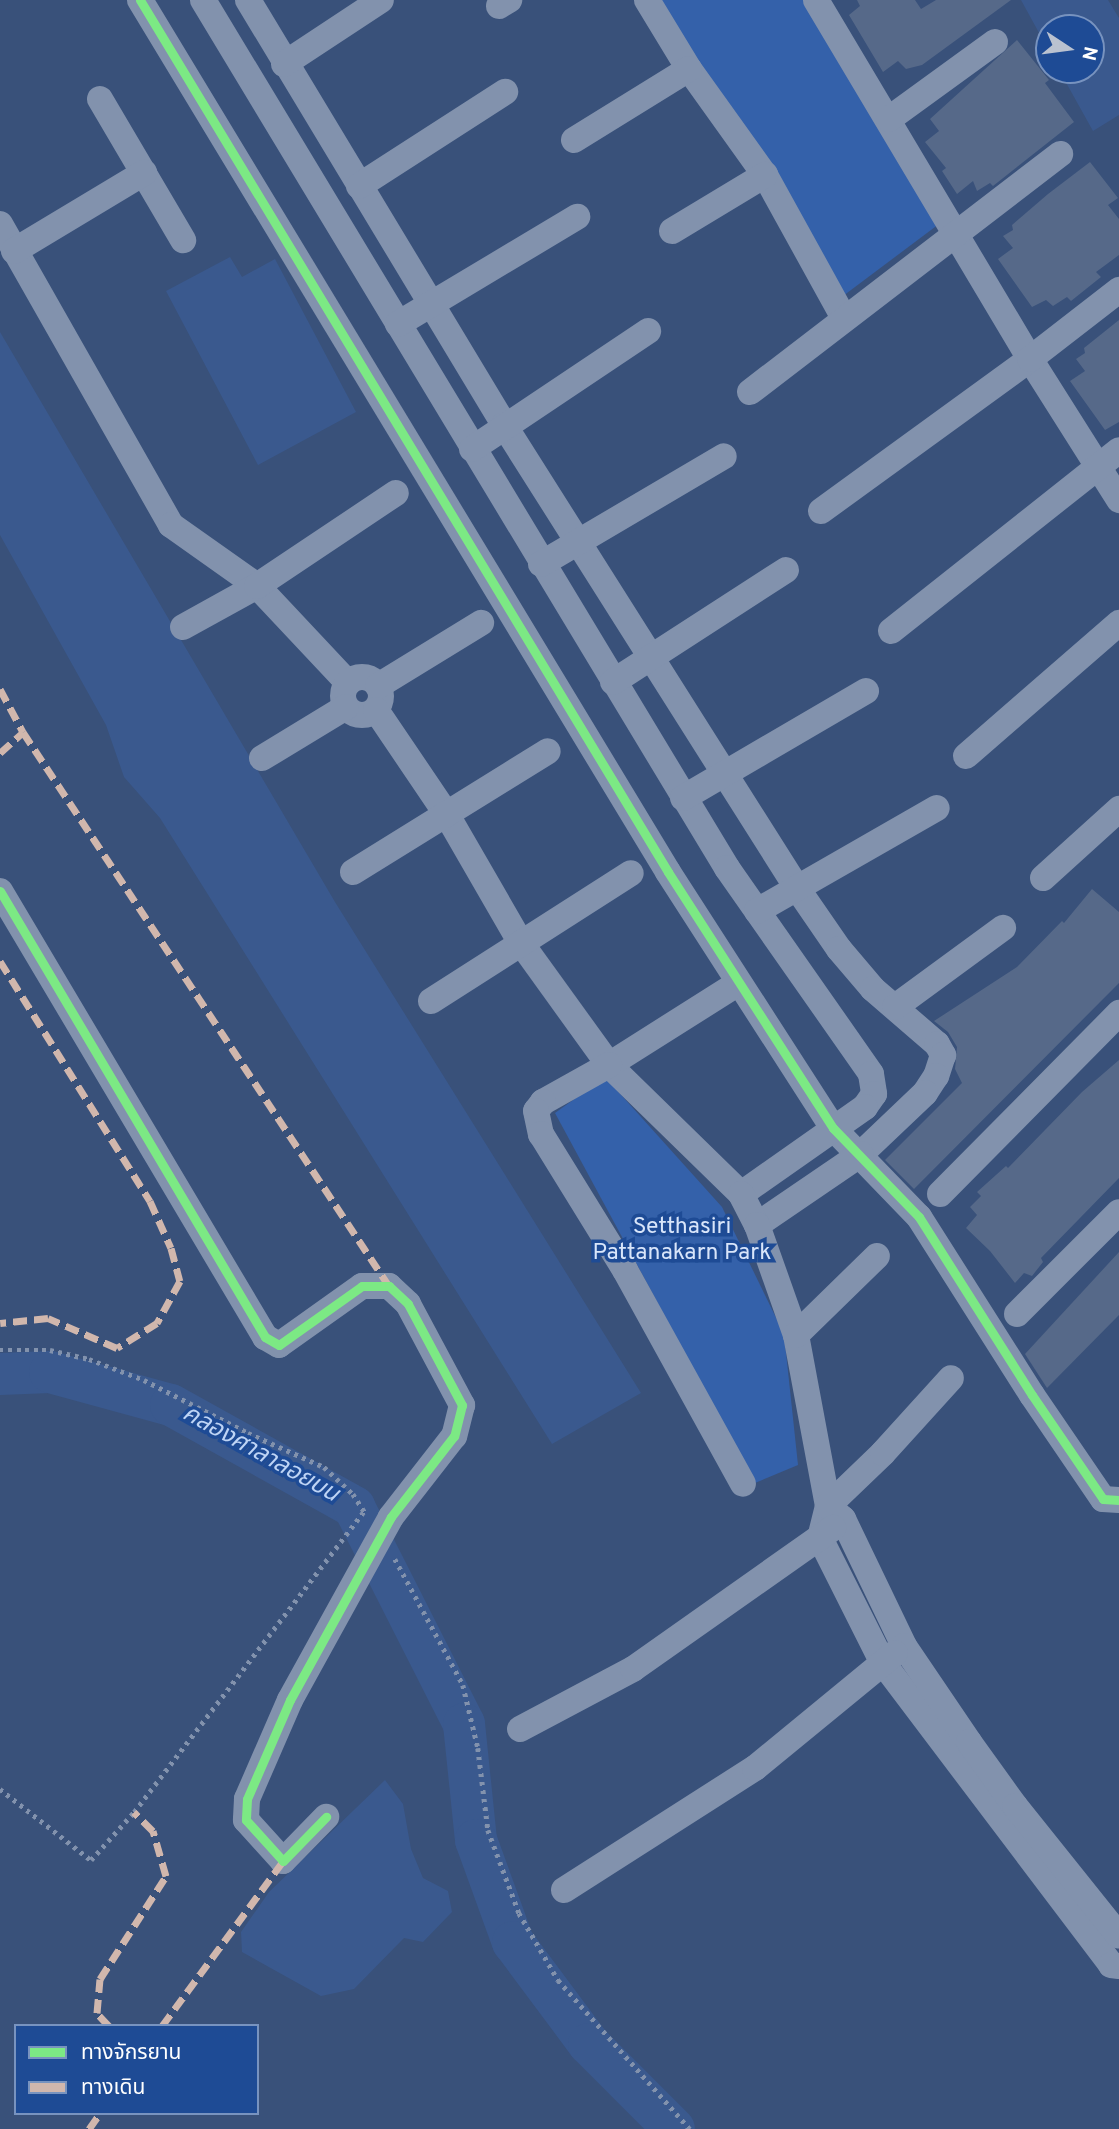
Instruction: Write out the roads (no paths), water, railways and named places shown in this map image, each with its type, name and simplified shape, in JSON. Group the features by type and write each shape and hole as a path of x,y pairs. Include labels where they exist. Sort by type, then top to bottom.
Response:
{"street":[{"path":"140,0 668,872 833,1128 919,1217 1032,1395 1103,1499 1119,1500"},
{"path":"203,0 683,798 757,911 871,1074 874,1094 865,1107 741,1194"},
{"path":"248,0 284,64 432,302 504,425 579,539 649,658 797,888 839,949 873,989 937,1044 943,1055 936,1076 925,1093 861,1154 757,1225"},
{"path":"284,64 381,0"},
{"path":"647,0 689,69 765,175 844,318"},
{"path":"816,0 1030,359 1109,458 1119,500"},
{"path":"889,120 995,42"},
{"path":"574,140 689,69"},
{"path":"359,186 505,92"},
{"path":"100,99 183,240"},
{"path":"750,392 1060,154"},
{"path":"14,251 144,173"},
{"path":"671,231 765,175"},
{"path":"398,324 577,217"},
{"path":"0,224 171,525 257,586 347,695 360,716 377,698 481,623"},
{"path":"821,511 1030,359 1119,290"},
{"path":"472,449 504,425 649,331"},
{"path":"541,564 579,539 724,456"},
{"path":"891,631 1109,458"},
{"path":"183,627 257,586 396,493"},
{"path":"612,682 786,570"},
{"path":"966,756 1119,623"},
{"path":"683,798 866,691"},
{"path":"262,758 347,695"},
{"path":"377,698 521,943 609,1065 741,1194 757,1225 796,1335 835,1512 904,1646 1014,1806 1119,1937"},
{"path":"353,872 548,751"},
{"path":"757,911 937,808"},
{"path":"1043,878 1119,809"},
{"path":"431,1001 631,873"},
{"path":"0,891 265,1337 279,1345 362,1286 389,1286 408,1304 462,1405 454,1436 391,1517 290,1700 247,1799 246,1820 283,1861 326,1817"},
{"path":"895,1007 1003,928"},
{"path":"729,989 609,1065 542,1102 536,1111 541,1134 625,1270 743,1484"},
{"path":"940,1194 1119,1013"},
{"path":"1017,1314 1119,1212"},
{"path":"796,1335 877,1256"},
{"path":"520,1730 633,1669 820,1538 835,1512 883,1453 951,1378"},
{"path":"820,1538 883,1663 1111,1965 1119,1966"},
{"path":"564,1890 755,1768 904,1646"}],"waterway":[{"name":"คลองศาลาลอยบน","path":"0,1374 50,1372 171,1405 354,1507 464,1724 476,1840 513,1942 589,2044 674,2129"}],"park label":[{"name":"Setthasiri Pattanakarn Park","path":"682,1241"}]}
